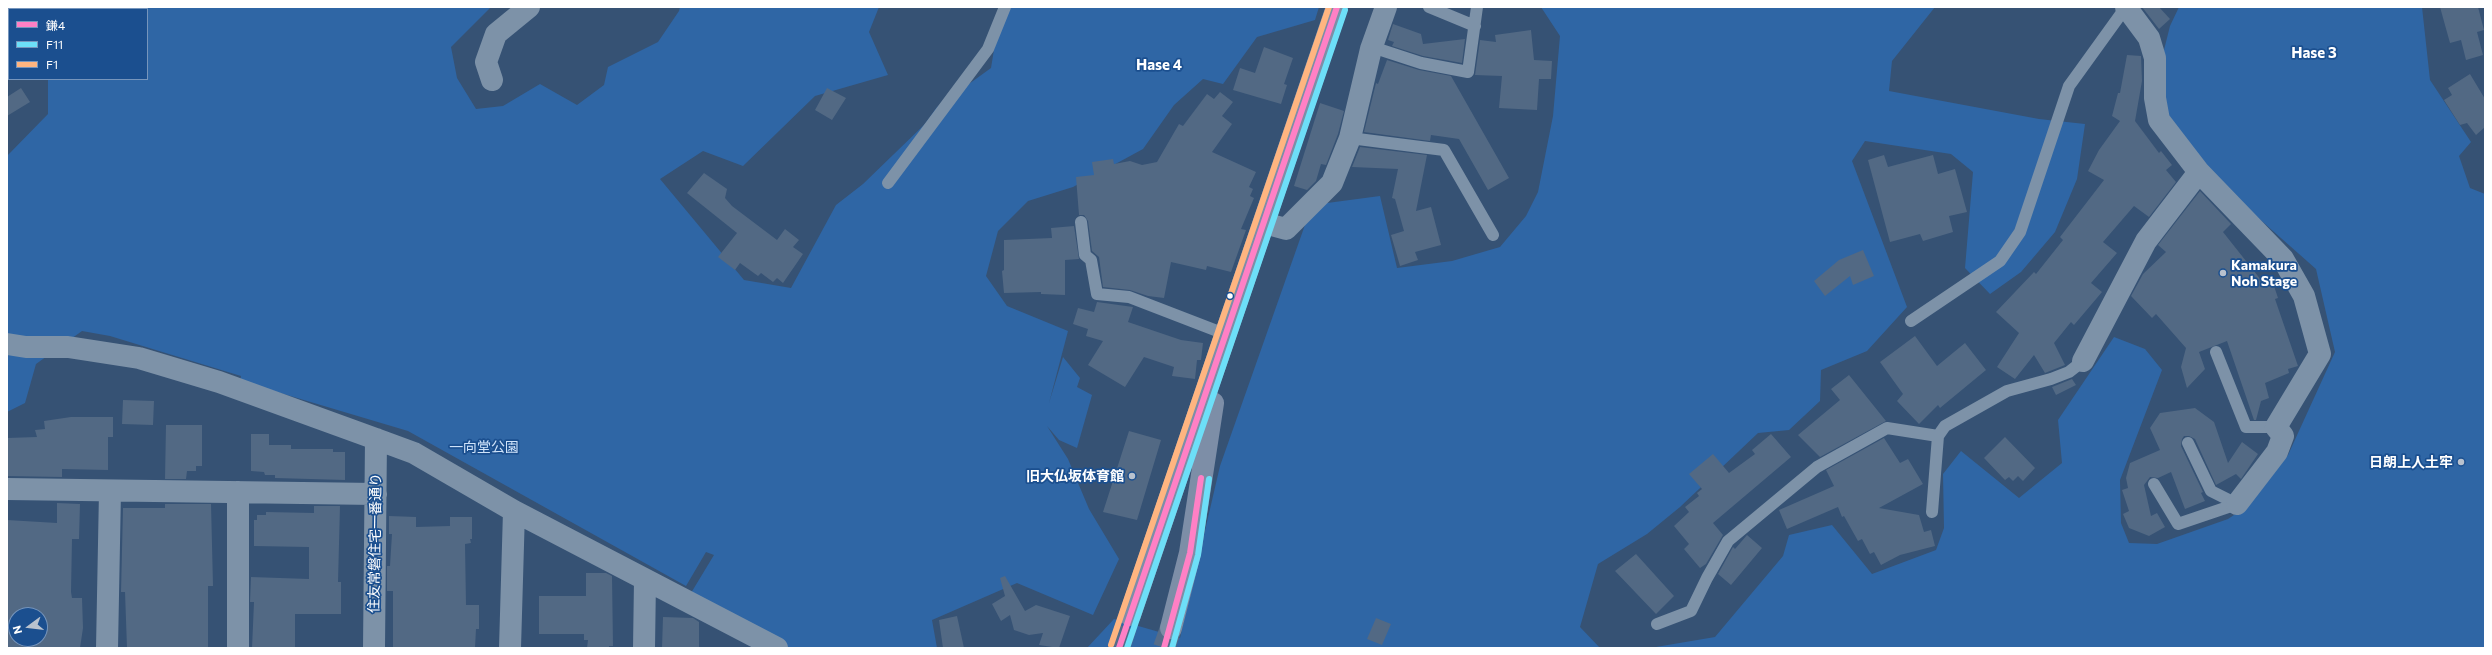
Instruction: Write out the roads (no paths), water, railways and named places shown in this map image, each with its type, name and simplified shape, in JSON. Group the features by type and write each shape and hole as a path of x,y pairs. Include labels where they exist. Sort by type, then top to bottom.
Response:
{"main road":[{"path":"1130,615 1337,7"},
{"path":"1171,628 1190,553 1225,334"}],"street":[{"path":"492,80 486,62 496,34 529,7"},
{"path":"1264,223 1286,229 1332,183 1350,138 1372,47 1386,7"},
{"path":"2126,7 2149,38 2156,58 2155,98 2159,120 2198,172 2283,259 2304,296 2320,354 2276,427 2283,436 2277,452 2237,504"},
{"path":"2083,361 2146,241 2198,172"},
{"path":"7,344 26,348 68,347 139,358 219,382 414,453 514,511 777,648"},
{"name":"住友常磐住宅一番通り","path":"374,648 376,439"},
{"path":"7,490 376,494"},
{"path":"107,648 110,490"},
{"path":"238,492 238,648"},
{"path":"510,648 514,511"},
{"path":"644,648 645,580"}],"lane":[{"path":"888,183 988,49 1005,7"},
{"path":"1429,7 1475,26"},
{"path":"1372,47 1421,63 1468,72 1477,7"},
{"path":"1911,321 2000,261 2020,232 2068,86 2126,7"},
{"path":"1350,138 1444,150 1493,235"},
{"path":"1081,222 1085,256 1091,260 1097,294 1129,298 1225,334"},
{"path":"2216,352 2246,427 2276,427"},
{"path":"1932,512 1938,436 1946,426 2007,391 2057,377 2069,372 2083,361"},
{"path":"1657,624 1691,611 1728,541 1817,468 1887,428 1938,436"},
{"path":"2188,443 2211,491 2237,504"},
{"path":"2154,484 2178,524 2237,504"}],"tunnel":[{"path":"1119,648 1130,615"},
{"path":"1164,648 1171,628"}],"place":[{"name":"Kamakura Noh Stage","path":"2223,273"},
{"name":"日朗上人土牢","path":"2461,462"},
{"name":"旧大仏坂体育館","path":"1132,476"}],"district":[{"name":"Hase 3","path":"2314,53"},
{"name":"Hase 4","path":"1159,65"}],"park label":[{"name":"一向堂公園","path":"484,447"}]}
